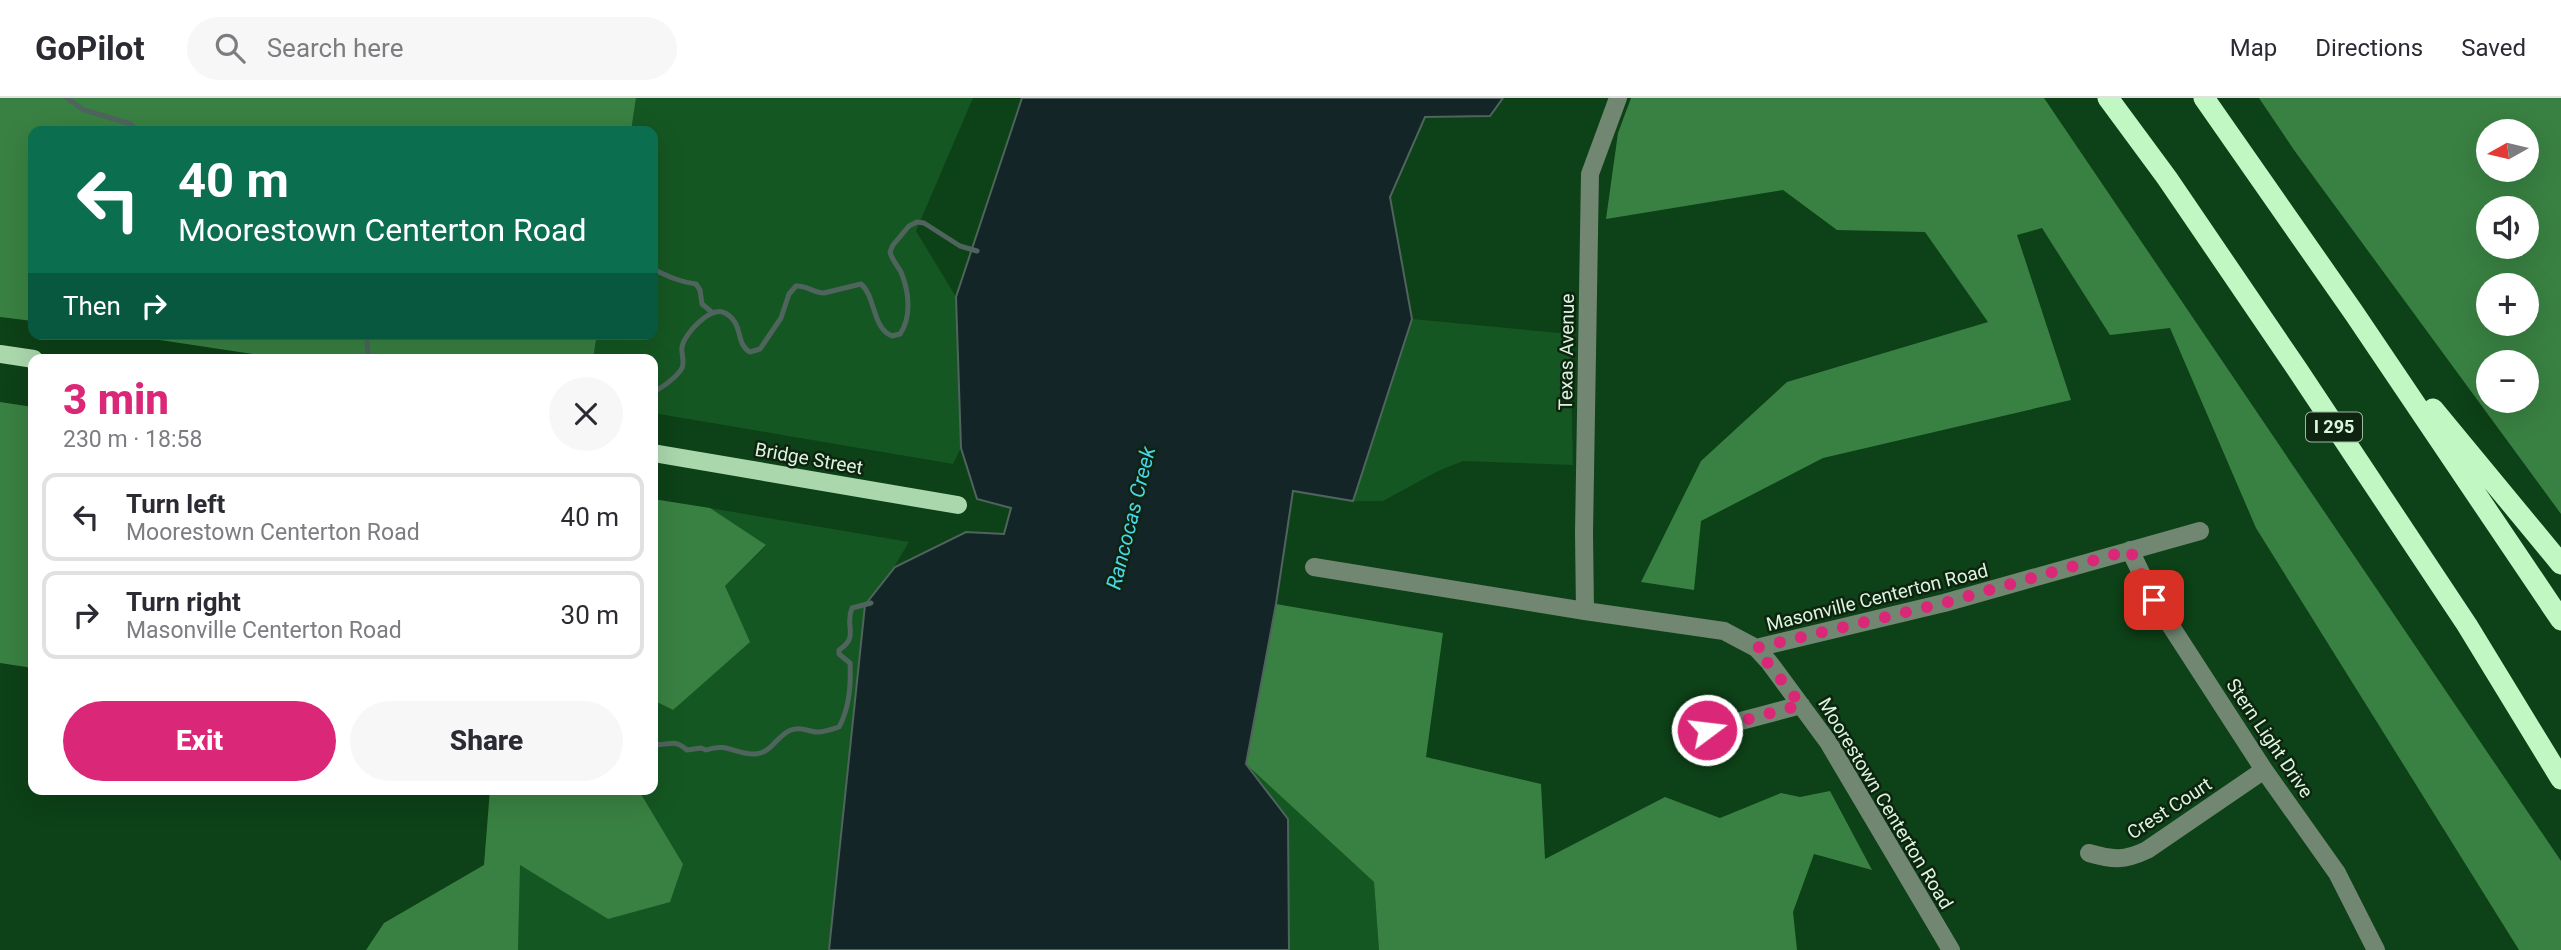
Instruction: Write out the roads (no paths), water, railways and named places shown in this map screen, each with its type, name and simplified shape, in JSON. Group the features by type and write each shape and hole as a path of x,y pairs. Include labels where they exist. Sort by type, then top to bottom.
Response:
{"highway":[{"name":"I 295","path":"2108,98 2174,188 2467,625 2557,775"},
{"path":"2204,98 2354,313 2561,620"},
{"path":"2354,313 2561,564"}],"main road":[{"path":"0,354 28,358"},
{"name":"Bridge Street","path":"658,454 958,505"}],"street":[{"name":"Texas Avenue","path":"1585,611 1590,174 1618,98"},
{"name":"Masonville Centerton Road","path":"1314,567 1724,631 1756,648 1944,603 2200,531"},
{"name":"Stern Light Drive","path":"2130,550 2154,600 2264,770 2337,873 2376,950"},
{"name":"Moorestown Centerton Road","path":"1756,648 1828,742 1951,950"},
{"path":"1707,730 1801,705"},
{"name":"Crest Court","path":"2089,853 2111,859 2130,858 2147,850 2264,770"}],"water":[{"name":"Rancocas Creek","path":"1022,98 1503,98 1490,116 1425,117 1390,197 1412,319 1353,501 1293,491 1276,604 1246,764 1288,819 1289,950 829,950 865,605 895,567 966,532 1004,534 1011,508 977,499 961,448 956,297"}],"waterway":[{"path":"67,98 84,110 133,126"},
{"path":"658,390 680,371 683,365 684,341 699,322 713,313 725,313 735,322 745,348 750,352 760,349 781,318 789,294 796,286 824,293 861,284 881,326 892,336 900,334 908,312 907,295 901,272 890,252 909,226 917,222 924,223 960,246 977,251"},
{"path":"658,271 680,281 696,284 700,290 702,304 713,313"},
{"path":"367,340 368,354"},
{"path":"658,745 674,743 687,750 720,747 755,754 766,751 791,730 821,732 839,727 850,687 850,663 839,654 839,650 849,640 852,608 871,603"}]}
